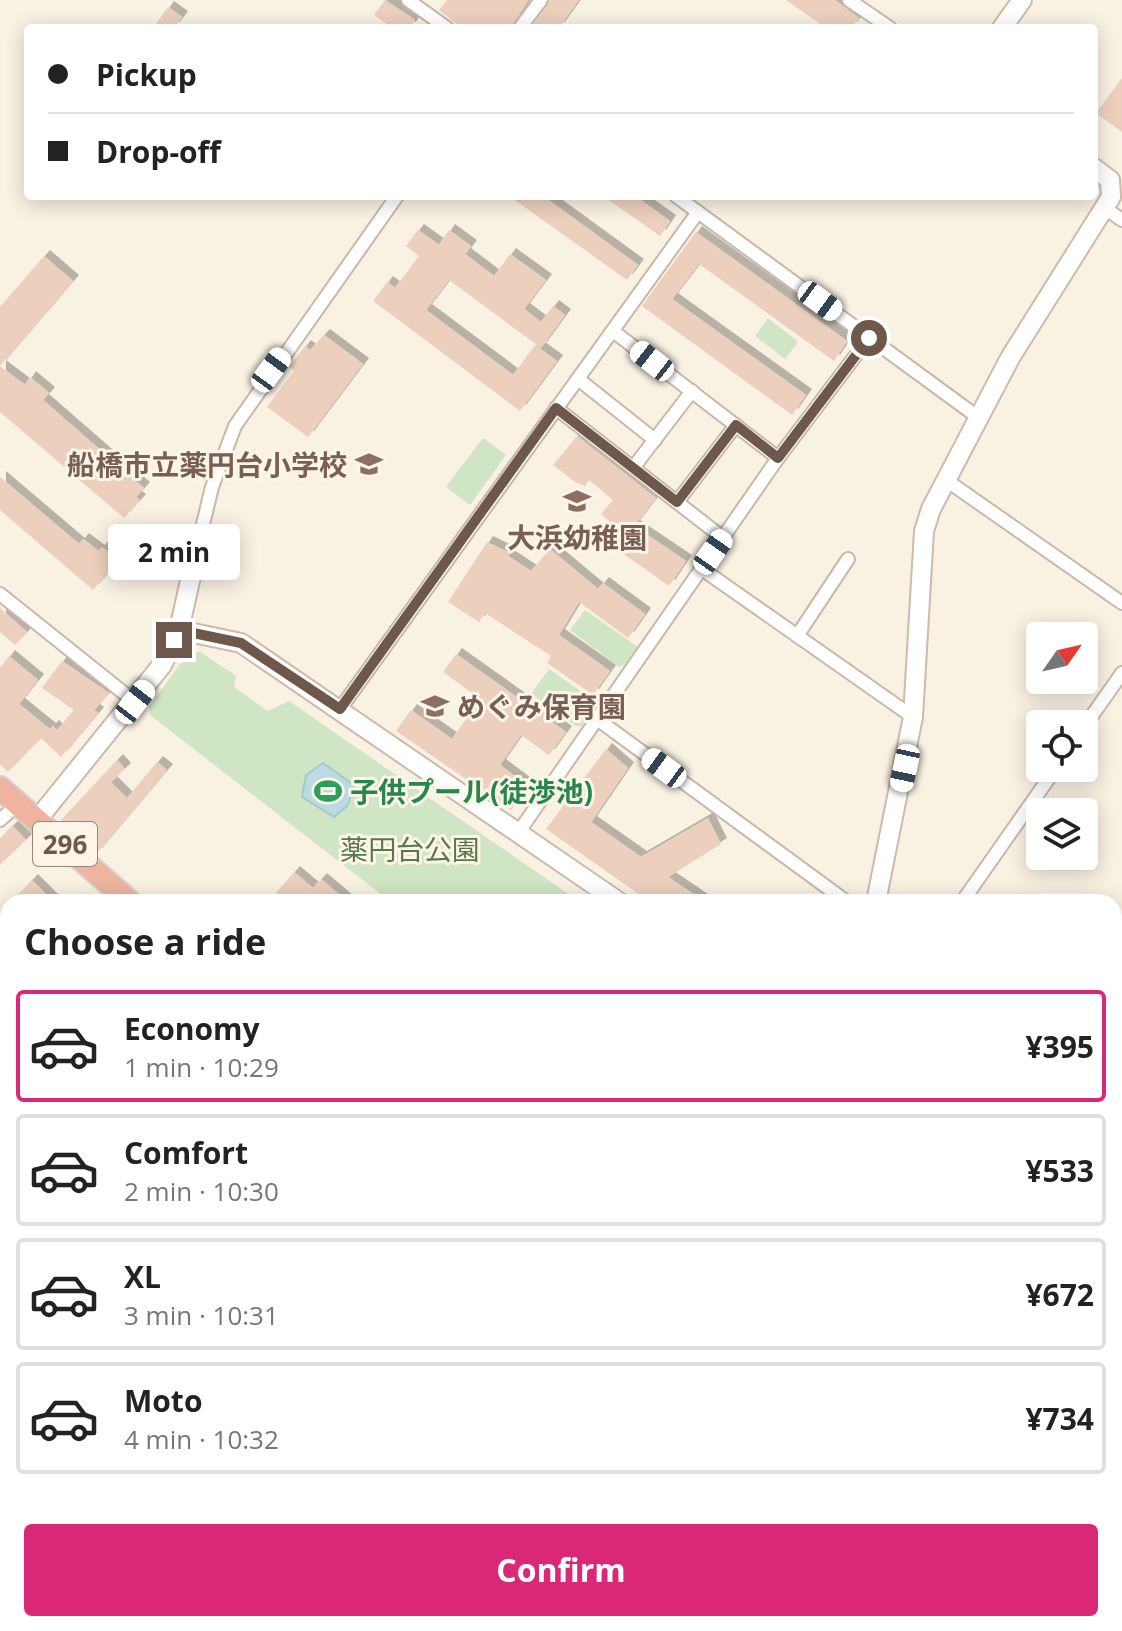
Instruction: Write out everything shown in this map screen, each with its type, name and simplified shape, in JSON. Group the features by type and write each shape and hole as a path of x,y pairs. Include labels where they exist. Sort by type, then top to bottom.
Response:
{"highway":[{"name":"296","path":"0,788 121,894"}],"street":[{"path":"408,0 441,24"},
{"path":"523,24 541,0"},
{"path":"849,0 884,24"},
{"path":"1005,24 1022,0"},
{"path":"878,894 913,717 924,531 946,480 1010,358 1105,208 1112,187 1110,180 1098,171"},
{"path":"37,820 162,665 179,630 212,487 235,426 394,200"},
{"path":"682,200 979,418"},
{"path":"1105,208 1122,220"},
{"path":"340,709 698,212"},
{"path":"613,331 778,458"},
{"path":"518,833 778,458 869,338"},
{"path":"578,379 655,440"},
{"path":"633,468 692,391"},
{"path":"556,408 723,538"},
{"path":"677,502 736,425"},
{"path":"946,480 1122,603"},
{"path":"797,636 848,559"},
{"path":"702,569 913,717"},
{"path":"0,594 135,702"},
{"path":"179,630 241,643 607,894"},
{"path":"1096,710 1122,673"},
{"path":"597,719 836,894"},
{"path":"968,894 1046,782"},
{"path":"0,820 18,804"}],"green space":[{"path":"768,318 798,342 785,359 755,336"},
{"path":"483,438 506,455 470,505 446,487"},
{"path":"585,610 638,647 626,664 619,667 570,630"},
{"name":"薬円台公園","path":"199,651 236,676 234,687 268,711 289,701 568,894 381,894 150,715 149,707 180,664"},
{"path":"549,669 598,703 582,726 576,726 531,694"}],"water":[{"name":"子供プール(徒渉池)","path":"323,763 354,785 348,805 334,817 302,797 306,775"}],"building":[{"path":"385,0 415,20 412,24 386,24 374,15"},
{"path":"447,0 528,0 513,24 457,24 439,10"},
{"path":"550,0 579,0 562,24 534,24"},
{"path":"786,0 835,0 859,18 854,24 820,24"},
{"path":"168,7 182,17 177,24 156,24"},
{"path":"1122,78 1122,132 1098,114"},
{"path":"515,200 549,200 638,265 627,280"},
{"path":"609,200 641,200 670,221 660,236"},
{"path":"418,230 439,245 449,230 471,246 465,254 494,276 510,254 546,280 524,309 541,322 553,306 565,315 541,348 449,280 426,310 513,375 535,345 557,361 520,411 373,301 387,282 395,288 419,256 406,246"},
{"path":"696,232 847,341 834,361 699,264 672,299 806,395 792,415 642,306"},
{"path":"44,256 73,281 0,366 0,307"},
{"path":"324,335 363,364 308,437 267,407 294,371 289,367 305,346 310,350"},
{"path":"0,366 25,385 30,377 49,393 43,400 144,488 136,497 140,500 124,518 0,412"},
{"path":"577,436 656,498 634,526 686,561 669,586 611,545 621,532 601,514 613,500 589,480 585,486 575,482 553,465"},
{"path":"0,477 79,544 83,539 99,551 102,547 118,561 93,590 0,510"},
{"path":"487,542 510,553 508,556 531,571 550,549 598,589 603,583 645,614 628,638 579,602 559,635 610,671 593,695 547,663 551,656 485,613 479,622 448,602"},
{"path":"0,608 27,632 15,645 0,632"},
{"path":"456,654 566,732 549,755 521,735 500,765 528,786 511,810 396,731 411,710 452,739 480,699 443,672"},
{"path":"9,656 38,680 19,704 50,729 53,726 57,730 74,710 42,688 62,661 109,693 94,710 98,713 61,757 41,738 8,772 0,764 0,668"},
{"path":"606,749 628,768 591,822 641,857 708,818 721,844 668,877 693,894 639,894 546,829"},
{"path":"117,760 125,769 111,782 127,798 157,762 167,770 96,854 61,820"},
{"path":"13,826 26,840 0,865 0,838"},
{"path":"294,872 313,888 321,879 339,894 277,894"},
{"path":"32,880 46,894 19,894"}],"place":[{"name":"船橋市立薬円台小学校","path":"369,464"},
{"name":"大浜幼稚園","path":"577,501"},
{"name":"めぐみ保育園","path":"435,706"},
{"name":"子供プール(徒渉池)","path":"328,791"}],"route":[{"path":"174,640 179,630 241,643 340,709 556,408 677,502 736,425 778,458 869,338"}]}
